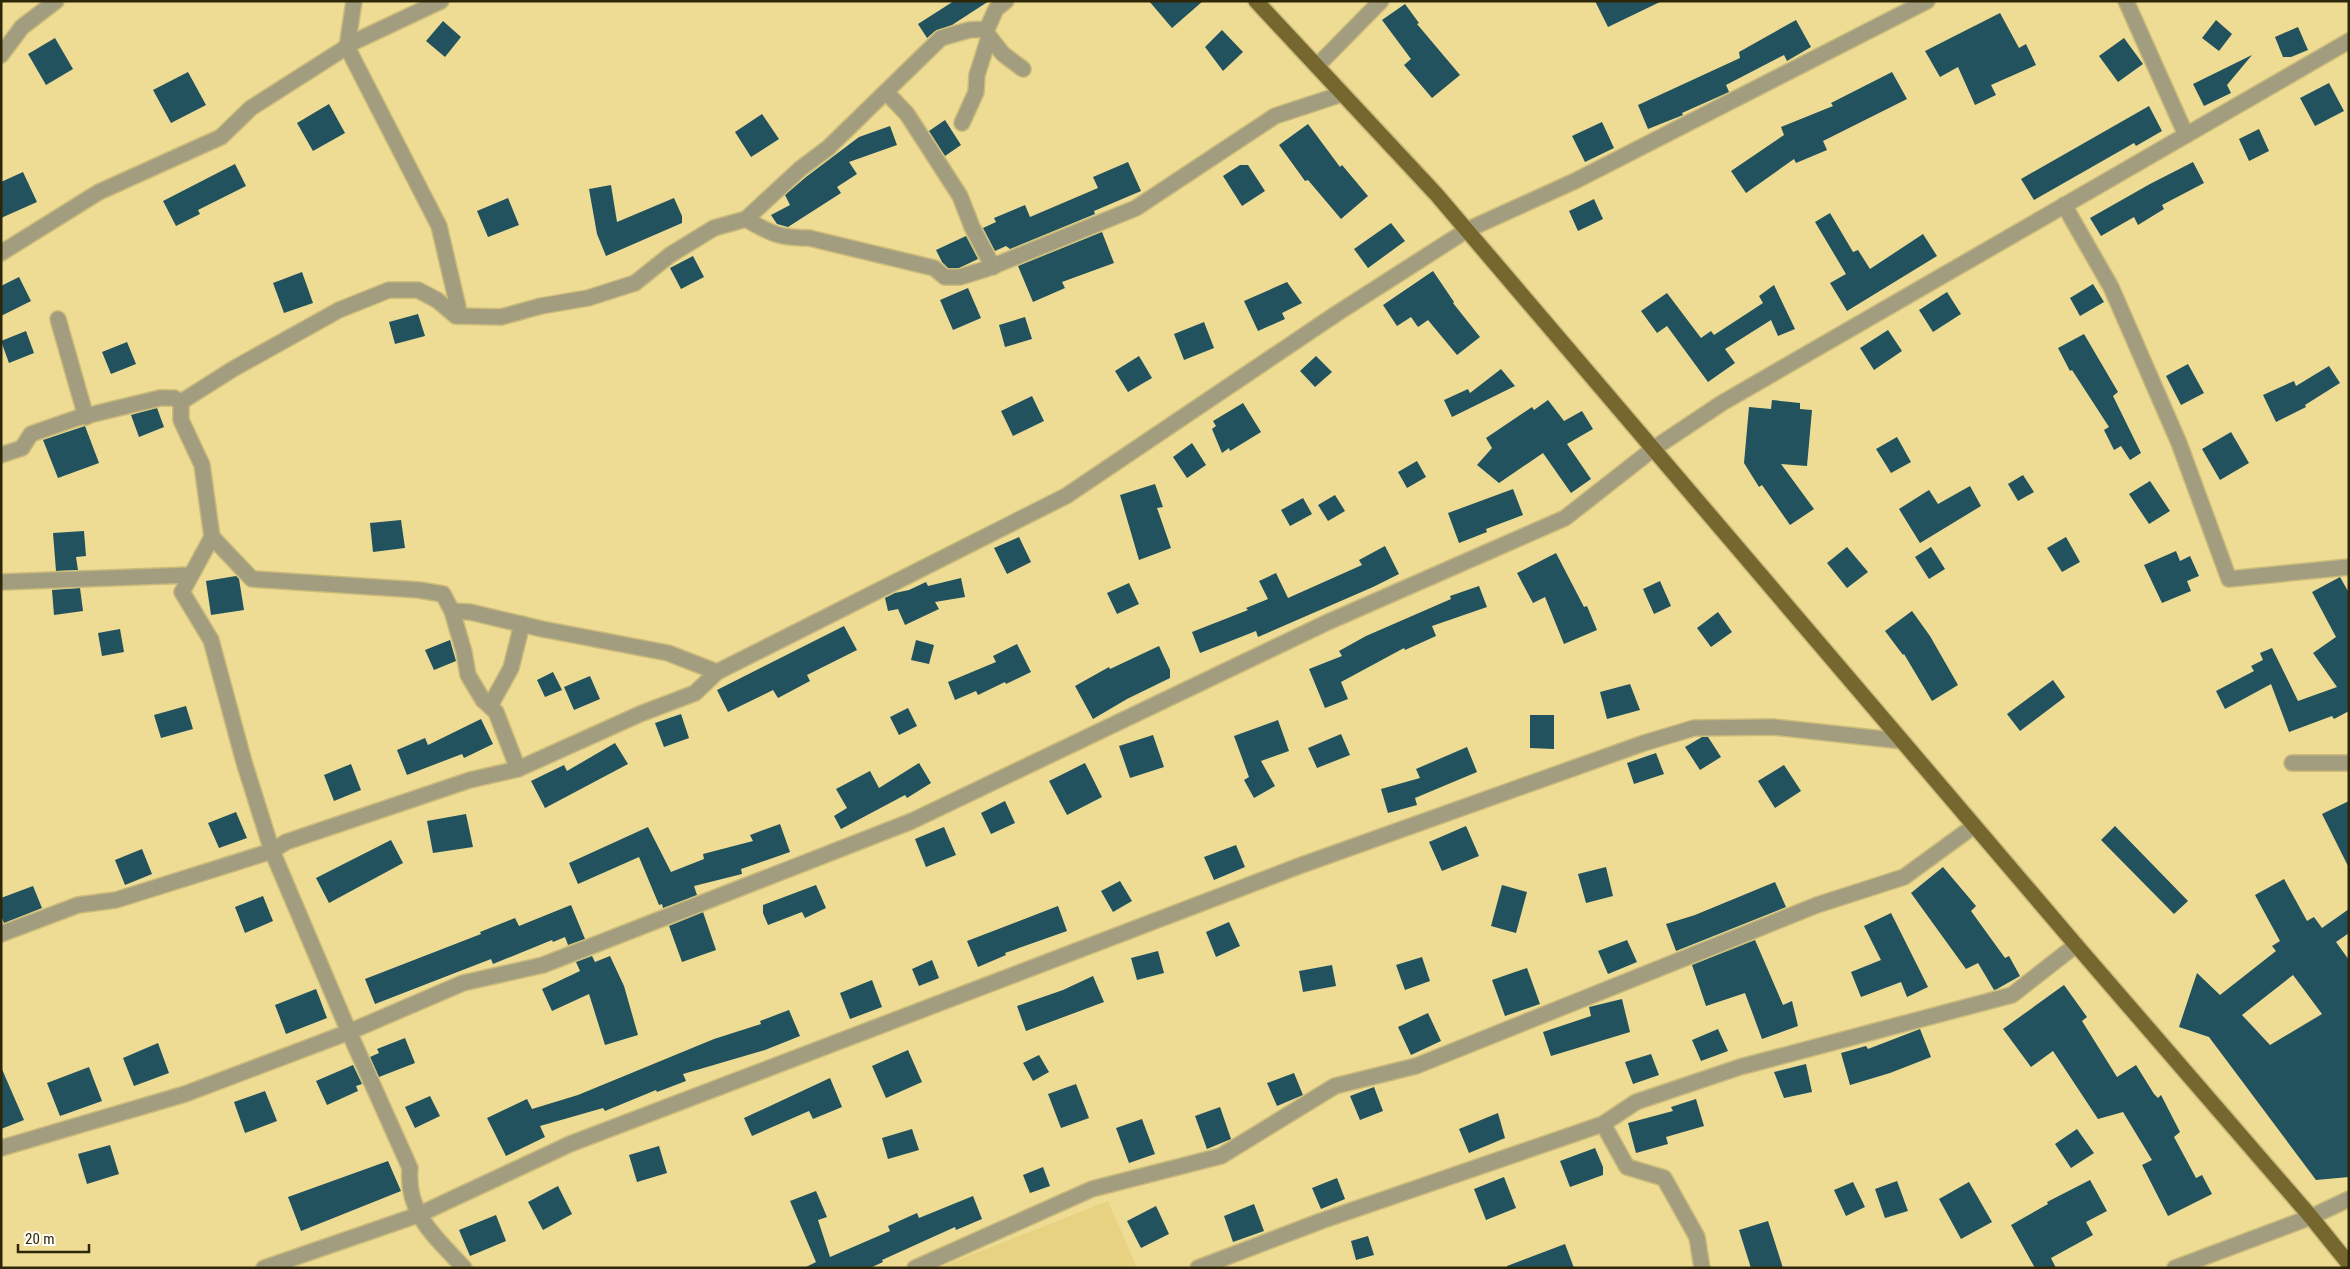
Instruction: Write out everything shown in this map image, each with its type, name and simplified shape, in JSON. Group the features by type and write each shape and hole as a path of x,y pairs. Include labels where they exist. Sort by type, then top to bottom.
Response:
{"main road":[{"path":"1256,1 1467,230 2076,946 2311,1216 2349,1264"}],"street":[{"path":"1,54 22,27 56,1"},
{"path":"354,1 347,47 439,226 458,307 456,316"},
{"path":"1,253 99,192 222,137 251,108 347,47 442,1"},
{"path":"962,123 976,92 977,75 987,29 996,9 1006,1"},
{"path":"1316,66 1381,1"},
{"path":"1,934 78,905 116,900 272,851 286,842 470,780 518,769 640,714 695,693 716,672 1066,496 1336,314 1467,230 1575,181 1927,1"},
{"path":"2126,1 2186,135"},
{"path":"181,402 233,369 332,314 389,290 418,290 437,300 456,316 501,317 541,306 588,298 635,283 670,255 714,228 746,219 800,169 828,148 941,38 969,30 986,33 1003,54 1023,69"},
{"path":"1,1148 185,1094 349,1032 463,983 543,965 912,821 1328,622 1565,518 1653,449 1722,403 2349,41"},
{"path":"886,92 907,114 960,196 972,227 993,267"},
{"path":"746,219 770,234 790,238 809,238 934,268 945,278 960,276 993,267 1136,208 1275,116 1342,94"},
{"path":"2064,206 2111,287 2179,443 2229,579 2349,567"},
{"path":"58,319 86,417"},
{"path":"1,455 22,448 31,434 77,418 160,398 174,398 181,402"},
{"path":"181,402 181,420 202,465 212,537 252,580 419,590 443,594 452,611 464,652 468,675 496,712 518,769"},
{"path":"212,537 182,592 211,640 244,762 272,851 349,1032 410,1168 409,1185 418,1215 464,1268"},
{"path":"1,582 190,575"},
{"path":"452,611 470,612 614,644 668,653 716,672"},
{"path":"490,706 511,668 522,624"},
{"path":"264,1268 418,1215 570,1144 1298,866 1644,743 1694,728 1763,727 1902,742"},
{"path":"2292,763 2349,764"},
{"path":"915,1268 1092,1189 1221,1156 1336,1086 1416,1066 1817,906 1904,877 1974,826"},
{"path":"1198,1268 1321,1221 1603,1124 1636,1102 1740,1067 2012,995 2076,946"},
{"path":"1603,1124 1627,1166 1664,1178 1697,1237 1702,1268"},
{"path":"2175,1268 2311,1216 2349,1199"}],"shaded area":[{"path":"1108,1201 1137,1268 938,1268"}],"building":[{"path":"954,1 989,1 952,25 935,31 927,38 918,24"},
{"path":"1149,1 1203,1 1172,28"},
{"path":"1595,1 1662,1 1608,27"},
{"path":"1405,4 1419,23 1417,24 1460,75 1432,98 1404,65 1411,59 1382,20"},
{"path":"2000,13 2019,48 2026,44 2036,65 1991,85 1996,95 1975,105 1958,67 1940,77 1925,51"},
{"path":"1796,20 1811,47 1787,61 1784,55 1726,85 1729,92 1682,113 1683,115 1648,129 1638,105 1740,58 1739,52"},
{"path":"2216,20 2232,34 2219,51 2202,38"},
{"path":"443,21 461,37 445,57 426,41"},
{"path":"2298,27 2308,50 2291,57 2283,57 2275,37"},
{"path":"1222,30 1243,52 1223,71 1205,47"},
{"path":"55,38 73,69 46,85 28,54"},
{"path":"2124,38 2143,64 2118,82 2099,56"},
{"path":"2252,55 2227,85 2231,93 2204,106 2193,84"},
{"path":"188,72 206,105 171,123 153,90"},
{"path":"1892,72 1907,99 1823,141 1827,150 1796,163 1794,159 1746,193 1731,171 1784,135 1781,127 1833,106 1831,103"},
{"path":"2329,83 2344,111 2315,126 2300,98"},
{"path":"329,104 345,133 313,151 297,123"},
{"path":"2149,106 2162,131 2136,146 2134,143 2034,200 2021,179"},
{"path":"762,114 779,139 751,157 735,132"},
{"path":"945,120 961,145 945,156 929,131"},
{"path":"1602,122 1614,148 1585,162 1572,136"},
{"path":"1308,124 1340,167 1342,165 1368,196 1341,219 1308,180 1305,181 1279,145"},
{"path":"890,126 897,145 849,162 857,174 837,187 841,193 788,227 777,224 771,215 790,205 785,195 859,137"},
{"path":"2259,129 2269,151 2249,161 2239,139"},
{"path":"1128,162 1141,191 1094,211 1095,214 1010,249 1006,246 995,251 983,228 996,222 994,218 1025,205 1030,217 1098,188 1093,177"},
{"path":"2193,162 2204,183 2162,205 2164,209 2138,225 2134,217 2101,236 2090,218"},
{"path":"235,164 246,186 198,210 200,214 176,226 163,201"},
{"path":"1240,165 1248,165 1265,191 1242,206 1223,176"},
{"path":"23,172 37,202 1,218 1,182"},
{"path":"611,185 617,222 674,198 682,216 682,223 606,256 597,234 589,189"},
{"path":"508,198 519,225 488,237 477,211"},
{"path":"1594,199 1603,219 1578,231 1569,211"},
{"path":"1830,213 1853,252 1858,250 1870,269 1923,234 1937,256 1847,311 1830,283 1846,274 1815,222"},
{"path":"1391,223 1405,241 1368,268 1354,249"},
{"path":"1102,232 1114,263 1062,282 1065,288 1033,302 1018,266"},
{"path":"966,236 978,259 959,268 948,268 942,262 936,250"},
{"path":"693,256 704,277 681,289 670,268"},
{"path":"1433,271 1453,303 1480,337 1457,355 1428,320 1418,327 1411,317 1397,326 1383,305"},
{"path":"302,272 313,303 284,313 273,283"},
{"path":"19,277 31,301 1,316 1,286"},
{"path":"1287,282 1302,303 1282,313 1285,319 1258,331 1244,301"},
{"path":"2093,284 2104,302 2080,316 2070,298"},
{"path":"1774,285 1795,329 1778,336 1771,320 1725,349 1735,363 1708,382 1667,326 1657,333 1641,311 1667,293 1701,338 1711,331 1714,335 1763,303 1759,296"},
{"path":"968,288 981,318 953,330 940,300"},
{"path":"1947,292 1961,314 1933,332 1919,310"},
{"path":"418,314 425,336 395,344 389,322"},
{"path":"1025,317 1032,339 1005,347 999,325"},
{"path":"1204,322 1214,348 1184,360 1174,334"},
{"path":"1888,330 1902,351 1874,370 1860,348"},
{"path":"26,331 34,353 9,363 1,341"},
{"path":"2084,334 2118,392 2113,396 2141,453 2130,460 2121,446 2114,450 2104,430 2109,427 2072,370 2070,371 2058,348"},
{"path":"127,342 136,364 111,374 102,352"},
{"path":"1139,356 1152,378 1128,392 1115,371"},
{"path":"1316,356 1332,372 1315,387 1300,371"},
{"path":"2188,364 2204,393 2181,405 2166,376"},
{"path":"2329,366 2340,383 2305,405 2306,407 2276,422 2263,395 2294,381 2296,386"},
{"path":"1501,369 1515,386 1452,417 1444,400 1468,389 1470,393"},
{"path":"1032,396 1044,421 1013,436 1001,411"},
{"path":"1548,400 1564,421 1582,411 1593,429 1567,444 1591,479 1571,493 1543,453 1499,483 1477,465 1492,448 1486,438 1532,407 1534,410"},
{"path":"1772,400 1800,403 1800,409 1812,410 1807,466 1781,464 1814,509 1790,525 1762,485 1759,487 1744,463 1749,407 1771,409"},
{"path":"1243,403 1261,432 1230,451 1229,448 1222,453 1212,429 1216,426 1213,421"},
{"path":"157,408 164,427 139,437 131,415"},
{"path":"85,426 99,463 58,478 43,440"},
{"path":"2231,432 2249,463 2220,480 2202,449"},
{"path":"1897,437 1911,462 1891,473 1876,449"},
{"path":"1192,443 1206,465 1187,478 1173,457"},
{"path":"1417,461 1426,477 1407,488 1398,472"},
{"path":"2023,475 2034,492 2018,501 2008,484"},
{"path":"2150,481 2170,511 2149,524 2129,494"},
{"path":"1155,484 1163,507 1157,508 1171,548 1139,560 1120,495"},
{"path":"1970,486 1981,506 1920,543 1899,509 1929,490 1938,504"},
{"path":"1513,489 1523,515 1486,529 1487,532 1459,543 1448,513"},
{"path":"1335,495 1345,511 1328,521 1318,505"},
{"path":"1303,498 1312,514 1290,526 1281,510"},
{"path":"401,520 405,548 373,552 370,523"},
{"path":"84,531 86,556 76,557 78,570 56,571 53,533"},
{"path":"1019,537 1031,562 1007,574 994,548"},
{"path":"2066,537 2080,562 2062,572 2047,548"},
{"path":"1385,546 1399,574 1258,637 1256,631 1200,653 1192,632 1248,610 1246,608 1268,599 1259,581 1276,573 1288,598 1362,565 1359,560"},
{"path":"1847,547 1868,572 1847,588 1827,563"},
{"path":"1931,547 1945,569 1929,579 1915,557"},
{"path":"2176,551 2180,561 2190,556 2199,576 2187,581 2191,591 2162,603 2144,565"},
{"path":"1556,553 1584,607 1587,606 1597,630 1564,644 1545,597 1533,603 1517,573"},
{"path":"236,576 239,579 244,610 211,615 206,581"},
{"path":"2340,577 2349,593 2349,711 2334,719 2332,716 2289,732 2271,684 2225,709 2216,691 2254,671 2251,666 2263,660 2260,653 2272,648 2298,701 2337,687 2313,653 2336,637 2312,592"},
{"path":"961,578 965,597 935,602 939,609 905,625 898,609 888,611 885,598 895,593 909,590 926,582 928,586"},
{"path":"1660,581 1671,606 1654,614 1643,589"},
{"path":"1129,583 1139,604 1117,614 1107,593"},
{"path":"1479,586 1487,607 1432,626 1436,636 1405,650 1404,648 1341,682 1348,699 1325,708 1309,669 1342,656 1339,651 1366,636 1451,599 1450,596"},
{"path":"80,588 83,611 54,615 52,590"},
{"path":"1912,611 1930,636 1958,685 1932,701 1904,654 1885,631"},
{"path":"1718,612 1732,632 1711,647 1697,628"},
{"path":"844,626 857,650 807,675 810,681 778,698 773,690 728,712 717,690"},
{"path":"120,629 124,652 102,656 98,633"},
{"path":"450,640 456,661 434,670 425,650"},
{"path":"916,640 934,645 929,664 911,660"},
{"path":"1017,644 1031,672 978,695 976,691 955,700 948,682 996,662 993,656"},
{"path":"1159,646 1170,670 1170,678 1127,699 1093,719 1075,686 1109,667 1110,669"},
{"path":"553,672 562,690 545,697 537,680"},
{"path":"590,676 600,699 574,710 564,687"},
{"path":"2053,680 2065,697 2020,731 2007,714"},
{"path":"1630,684 1640,710 1607,719 1600,692"},
{"path":"186,706 193,729 161,738 154,715"},
{"path":"908,708 917,726 899,735 890,717"},
{"path":"681,714 689,738 664,747 655,723"},
{"path":"1530,715 1554,715 1554,749 1530,748"},
{"path":"481,719 493,744 464,758 462,754 407,775 397,750 425,738 428,745"},
{"path":"1278,720 1289,751 1261,761 1275,786 1254,798 1244,780 1249,777 1234,736"},
{"path":"1341,734 1350,755 1317,768 1308,748"},
{"path":"1153,735 1164,767 1130,778 1119,746"},
{"path":"1702,737 1708,737 1721,757 1700,770 1685,747"},
{"path":"615,743 628,764 545,808 531,781 564,765 567,771"},
{"path":"1467,747 1477,772 1415,798 1417,805 1388,813 1381,789 1420,778 1416,769"},
{"path":"1656,753 1664,774 1634,784 1627,763"},
{"path":"919,763 931,783 907,798 905,795 841,829 834,816 847,808 836,789 870,771 879,788"},
{"path":"1085,763 1102,797 1067,815 1049,781"},
{"path":"351,764 361,790 334,801 324,775"},
{"path":"1784,765 1801,791 1775,808 1758,781"},
{"path":"1005,801 1015,823 991,834 981,813"},
{"path":"2349,801 2349,868 2322,814"},
{"path":"236,812 247,838 219,848 208,823"},
{"path":"466,814 473,847 433,853 427,821"},
{"path":"780,824 790,852 741,869 742,874 694,886 697,895 663,908 662,904 659,905 639,857 578,884 569,863 648,827 671,872 704,859 703,854 753,841 750,835"},
{"path":"1466,826 1479,856 1442,871 1429,842"},
{"path":"2115,826 2188,901 2174,914 2101,840"},
{"path":"944,827 956,855 926,867 915,839"},
{"path":"391,840 403,863 329,903 316,878"},
{"path":"1236,845 1245,867 1214,880 1204,857"},
{"path":"142,849 152,874 125,885 115,860"},
{"path":"1606,867 1613,896 1586,903 1578,874"},
{"path":"1943,867 1976,906 1971,911 2005,958 2009,956 2020,976 1994,990 1978,963 1966,969 1911,893"},
{"path":"2284,879 2307,921 2314,917 2322,928 2349,909 2349,933 2336,942 2349,960 2349,1177 2316,1180 2209,1037 2179,1027 2197,973 2220,995 2276,951 2272,946 2280,941 2255,895","holes":["2293,975 2322,1014 2270,1045 2242,1015"]},
{"path":"1120,881 1132,901 1113,912 1101,891"},
{"path":"1775,882 1786,907 1676,951 1666,924 1695,915"},
{"path":"816,885 826,908 805,918 802,912 768,925 763,913 763,905"},
{"path":"1502,885 1527,892 1516,933 1491,926"},
{"path":"33,886 42,908 4,923 1,916 1,898"},
{"path":"263,896 273,921 245,933 235,907"},
{"path":"571,905 585,939 568,945 565,937 553,942 552,940 493,964 491,959 375,1004 365,979 481,934 480,932 515,918 519,926"},
{"path":"1058,906 1067,931 1005,953 1006,955 978,967 967,941"},
{"path":"703,912 716,950 682,962 669,926"},
{"path":"1891,913 1928,987 1907,997 1901,982 1861,997 1851,972 1881,960 1864,926"},
{"path":"1229,922 1240,946 1216,957 1206,932"},
{"path":"1627,940 1637,962 1608,974 1598,951"},
{"path":"1755,940 1783,1005 1792,1001 1798,1026 1762,1039 1745,993 1706,1006 1692,965"},
{"path":"1158,951 1164,973 1137,980 1131,958"},
{"path":"592,956 595,962 610,956 624,986 638,1035 605,1045 589,994 552,1011 542,989 580,971 576,962"},
{"path":"1422,957 1430,981 1405,990 1396,965"},
{"path":"932,960 939,978 919,986 912,969"},
{"path":"1332,965 1336,986 1303,992 1299,971"},
{"path":"1527,968 1540,1004 1505,1016 1492,980"},
{"path":"1093,976 1104,1002 1026,1031 1017,1006 1063,990"},
{"path":"872,980 882,1007 850,1019 840,993"},
{"path":"2064,985 2087,1017 2082,1021 2117,1077 2136,1065 2154,1094 2158,1098 2161,1095 2180,1132 2174,1137 2196,1178 2202,1175 2212,1194 2168,1216 2142,1165 2152,1160 2123,1112 2098,1119 2053,1051 2031,1067 2003,1029"},
{"path":"316,989 327,1018 286,1034 275,1005"},
{"path":"1622,999 1630,1032 1551,1056 1543,1032 1591,1016 1589,1007"},
{"path":"789,1010 800,1036 765,1050 683,1074 686,1081 657,1092 656,1090 605,1111 603,1108 540,1126 545,1137 506,1156 487,1118 527,1099 532,1109 578,1095 714,1039 761,1024 760,1021"},
{"path":"1428,1013 1441,1041 1411,1055 1398,1027"},
{"path":"1718,1029 1728,1051 1701,1061 1692,1040"},
{"path":"1920,1029 1931,1057 1890,1073 1850,1085 1841,1053 1866,1046 1868,1049"},
{"path":"405,1038 415,1063 379,1077 370,1057 379,1053 377,1049"},
{"path":"158,1043 169,1073 134,1086 123,1058"},
{"path":"908,1050 922,1082 886,1098 872,1066"},
{"path":"1651,1054 1659,1075 1633,1084 1625,1062"},
{"path":"1039,1055 1049,1072 1033,1081 1023,1063"},
{"path":"1806,1064 1812,1092 1784,1098 1774,1072"},
{"path":"353,1065 362,1084 356,1086 358,1091 327,1105 316,1081"},
{"path":"1,1067 24,1120 1,1129"},
{"path":"89,1067 102,1101 60,1116 47,1083"},
{"path":"1294,1073 1303,1095 1277,1106 1267,1083"},
{"path":"830,1078 842,1107 813,1119 809,1111 752,1136 744,1118"},
{"path":"1076,1084 1089,1118 1061,1128 1048,1094"},
{"path":"1374,1087 1383,1111 1360,1120 1350,1096"},
{"path":"265,1091 277,1121 245,1133 234,1102"},
{"path":"430,1096 440,1116 415,1128 405,1107"},
{"path":"1696,1099 1704,1126 1666,1137 1668,1144 1636,1153 1628,1123 1673,1111 1671,1107"},
{"path":"1220,1107 1231,1139 1207,1149 1195,1116"},
{"path":"1498,1113 1505,1138 1469,1153 1459,1129"},
{"path":"1142,1119 1155,1154 1129,1163 1116,1128"},
{"path":"912,1129 919,1150 888,1159 882,1138"},
{"path":"2077,1129 2094,1153 2071,1168 2055,1144"},
{"path":"110,1145 119,1174 87,1184 78,1154"},
{"path":"659,1146 667,1173 637,1182 629,1155"},
{"path":"1595,1148 1603,1167 1603,1175 1570,1187 1560,1161"},
{"path":"388,1161 401,1191 301,1231 288,1197"},
{"path":"1043,1167 1050,1186 1030,1193 1023,1175"},
{"path":"1504,1177 1516,1208 1486,1220 1474,1189"},
{"path":"1337,1178 1345,1199 1321,1209 1312,1188"},
{"path":"2090,1180 2107,1211 2086,1222 2093,1235 2051,1258 2056,1268 2035,1268 2011,1225 2048,1204 2047,1202"},
{"path":"1897,1181 1908,1211 1885,1218 1875,1189"},
{"path":"1853,1182 1865,1207 1846,1216 1834,1190"},
{"path":"1969,1182 1992,1222 1961,1239 1939,1199"},
{"path":"558,1186 572,1214 543,1230 528,1202"},
{"path":"816,1191 827,1217 818,1220 830,1257 890,1231 888,1226 917,1213 919,1218 973,1196 982,1219 956,1230 955,1227 882,1260 883,1262 870,1268 804,1268 816,1262 790,1201"},
{"path":"1254,1204 1264,1231 1233,1242 1224,1216"},
{"path":"1156,1206 1169,1234 1141,1248 1127,1221"},
{"path":"496,1215 506,1241 470,1256 459,1230"},
{"path":"1768,1221 1783,1268 1751,1268 1739,1230"},
{"path":"1368,1236 1374,1255 1356,1260 1351,1241"},
{"path":"1565,1244 1574,1268 1507,1268 1507,1266"}]}
